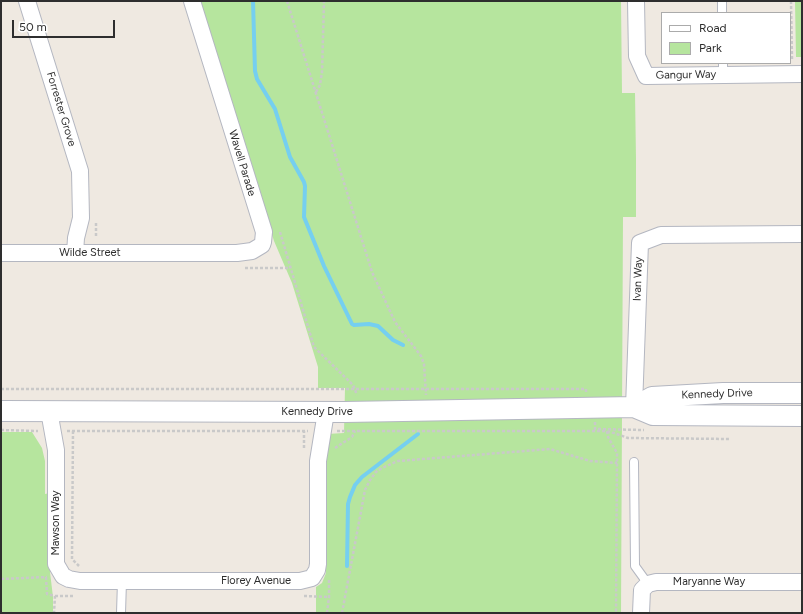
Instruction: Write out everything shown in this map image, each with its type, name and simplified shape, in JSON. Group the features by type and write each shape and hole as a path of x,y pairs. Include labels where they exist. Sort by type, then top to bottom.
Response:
{"street":[{"name":"Forrester Grove","path":"27,1 81,177 81,218 76,238 82,248"},
{"name":"Wavell Parade","path":"179,253 247,252 258,248 264,242 262,225 192,1"},
{"name":"Gangur Way","path":"636,1 637,56 646,76 723,69 797,74"},
{"name":"Ivan Way","path":"634,407 640,243 661,235 802,234"},
{"name":"Wilde Street","path":"1,253 82,248 179,253"},
{"name":"Kennedy Drive","path":"1,411 57,411 319,421 634,407 652,398 723,392 802,393"},
{"name":"Kennedy Drive","path":"634,407 653,416 802,416"},
{"name":"Mawson Way","path":"53,575 56,564 56,450 62,431 57,411"},
{"name":"Florey Avenue","path":"78,581 300,581 312,578 317,570 318,564 319,421"},
{"path":"53,575 78,581"},
{"name":"Maryanne Way","path":"648,584 656,582 802,582"},
{"path":"641,613 642,590 648,584"}],"lane":[{"path":"722,1 722,12"},
{"path":"634,462 635,566 648,584"},
{"path":"121,613 122,581"}],"path":[{"path":"287,1 373,276 395,322 423,360 426,401"},
{"path":"316,92 320,85 322,72 324,1"},
{"path":"791,1 797,74"},
{"path":"279,231 314,347 353,385 358,401"},
{"path":"82,248 104,238"},
{"path":"1,389 355,390"},
{"path":"1,430 62,431 319,421 607,431 628,438 729,439"},
{"path":"1,579 53,575 47,594 54,596 78,581 72,559 62,431"},
{"path":"607,431 608,437 617,453 616,613"},
{"path":"342,613 365,490 376,472 382,468 398,461 550,449 590,461 617,463"},
{"path":"54,596 54,613"}],"green space":[{"path":"200,1 621,1 622,93 635,93 636,217 623,217 621,613 316,613 316,587 322,583 326,573 327,434 344,433 345,388 318,388 318,367 292,283 274,241"},
{"path":"795,1 802,1 802,57 796,57"},
{"path":"1,432 32,432 42,448 45,461 45,494 50,493 50,572 53,613 1,613"}],"waterway":[{"path":"253,1 255,71 257,79 275,109 290,157 304,182 304,217 324,266 352,324 369,324 378,326 393,340 403,345"},
{"path":"347,566 348,504 355,485 362,477 418,434"}]}
